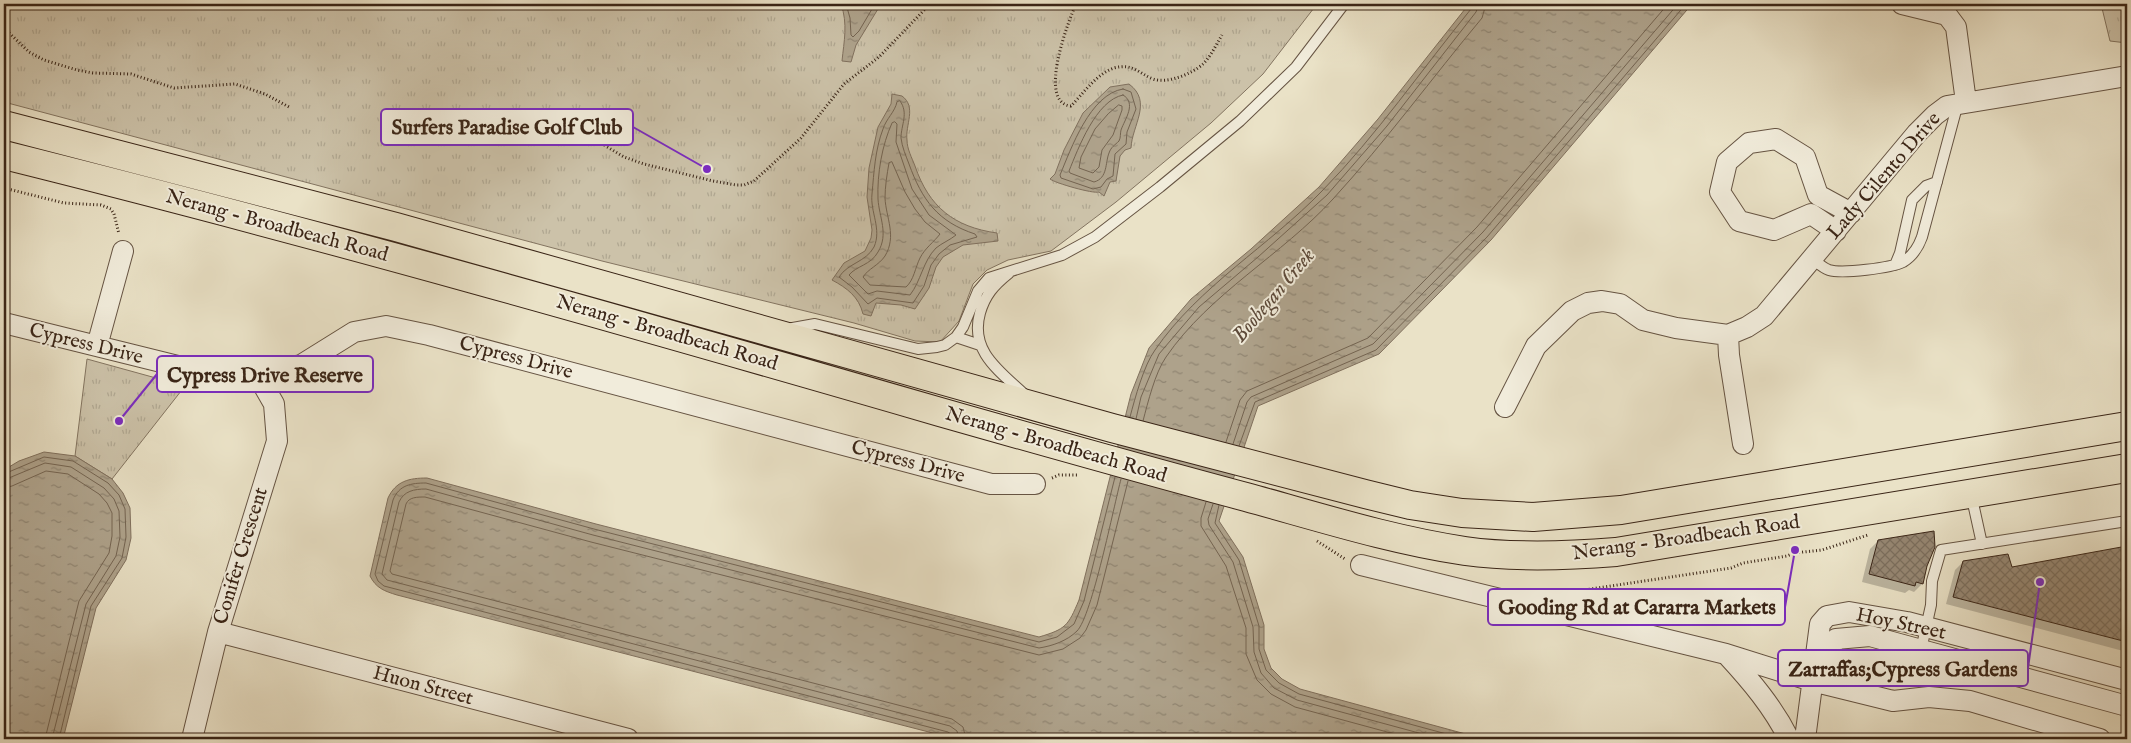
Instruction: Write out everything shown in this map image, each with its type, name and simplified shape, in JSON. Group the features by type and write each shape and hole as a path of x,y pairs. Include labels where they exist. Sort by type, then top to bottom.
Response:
{"main road":[{"name":"Nerang - Broadbeach Road","path":"4,125 396,227 1112,428 1410,505 1500,516 1558,517 1621,510 2127,426"},
{"name":"Nerang - Broadbeach Road","path":"4,155 116,183 527,293 1094,467 1241,496 1436,546 1502,554 1556,556 1616,552 2127,468"}],"street":[{"path":"1903,4 1947,15 1956,27 1962,102"},
{"name":"Lady Cilento Drive","path":"1728,335 1747,327 1764,316 1935,115 1947,106 2127,76"},
{"path":"1836,231 1811,214 1774,230 1739,221 1720,192 1727,162 1749,143 1776,139 1805,157 1818,195 1851,213"},
{"path":"97,346 123,250"},
{"path":"1505,407 1536,346 1572,311 1588,303 1602,300 1620,304 1643,320 1676,328 1728,335 1728,355 1743,444"},
{"name":"Cypress Drive","path":"4,323 230,379 258,376 301,365 354,332 386,326 438,338 990,484 1035,484"},
{"name":"Conifer Crescent","path":"192,739 218,632 277,441 274,404 258,376"},
{"path":"1361,565 1726,654 1812,681 1893,700 1929,697 1970,701 2100,739"},
{"name":"Hoy Street","path":"1805,739 1820,624 1827,616 1848,612 1926,628 2127,680"},
{"name":"Huon Street","path":"218,632 628,739"},
{"name":"Hoy Street","path":"1812,681 1836,639 1870,636 2127,706"},
{"path":"1726,654 1760,693 1777,716 1789,739"}],"lane":[{"path":"768,332 815,324 918,349 937,348 956,337 967,320 982,284 994,275 1062,255 1095,237 1160,187 1240,121 1296,67 1344,4"},
{"path":"1813,259 1827,269 1834,271 1894,265 1904,261 1918,247 1962,102"},
{"path":"1894,265 1900,252 1912,200 1926,186 1937,182"},
{"path":"1012,271 988,292 977,322 980,345 992,366 1036,406"},
{"path":"956,337 980,345"},
{"path":"1971,494 1982,544"},
{"path":"1921,650 1931,605 1932,581 1941,550 2127,521"}],"path":[{"path":"508,128 533,123 569,127 581,131 624,157 644,164 720,182 736,185 744,184 760,176 801,138 844,84 879,56 930,4"},
{"path":"1076,4 1062,38 1058,57 1057,87 1061,103 1064,106 1070,106 1093,82 1112,69 1120,67 1133,68 1158,81 1181,76 1202,65 1222,35"},
{"path":"4,28 29,52 44,60 77,70 93,73 131,74 174,88 235,84 257,91 289,108"},
{"path":"4,188 64,203 101,205 111,209 123,250"},
{"path":"1035,484 1059,475 1094,467"},
{"path":"1548,611 1564,593 1731,568 1743,563 1787,556 1794,553 1822,550 1873,533"},
{"path":"1315,540 1337,555 1361,565"}],"green space":[{"path":"4,4 1317,4 1263,74 1211,123 1116,202 1051,251 1008,260 987,270 973,284 959,321 940,342 915,341 854,323 602,261 4,102"},
{"path":"2101,4 2127,4 2127,43 2110,41"},
{"path":"87,359 185,386 112,479 75,456"}],"water":[{"path":"841,4 881,4 856,45 851,62 842,61 845,26"},
{"name":"Boobegan Creek","path":"1469,4 1692,4 1491,240 1379,354 1258,406 1219,521 1243,557 1264,625 1264,649 1271,668 1282,679 1300,689 1484,739 956,739 397,595 381,588 370,576 391,492 399,484 409,480 427,478 596,524 1039,637 1061,629 1069,621 1079,600 1131,394 1149,348 1191,299 1251,249 1319,187 1378,119"},
{"path":"1129,84 1140,98 1139,114 1131,148 1125,150 1120,156 1116,181 1110,182 1104,196 1099,192 1074,188 1050,179 1055,174 1064,150 1083,113 1110,87"},
{"path":"892,94 902,96 909,105 908,147 928,193 945,213 968,226 997,233 998,241 963,245 943,257 936,267 929,288 915,309 901,305 876,303 871,316 863,314 859,303 852,294 832,280 844,263 865,251 871,238 872,230 867,197 869,168 878,127 891,104"},
{"path":"44,452 75,456 112,479 123,493 130,508 131,538 126,560 96,608 63,739 4,739 4,470 19,461"}],"building":[{"path":"1934,531 1935,547 1927,566 1923,584 1916,582 1915,586 1869,574 1878,540"},
{"path":"2127,546 2127,642 1953,597 1963,561 2008,554 2012,567"}],"place":[{"name":"Surfers Paradise Golf Club","path":"707,169"},
{"name":"Cypress Drive Reserve","path":"119,421"},
{"name":"Gooding Rd at Cararra Markets","path":"1795,550"},
{"name":"Zarraffas;Cypress Gardens","path":"2040,582"}]}
